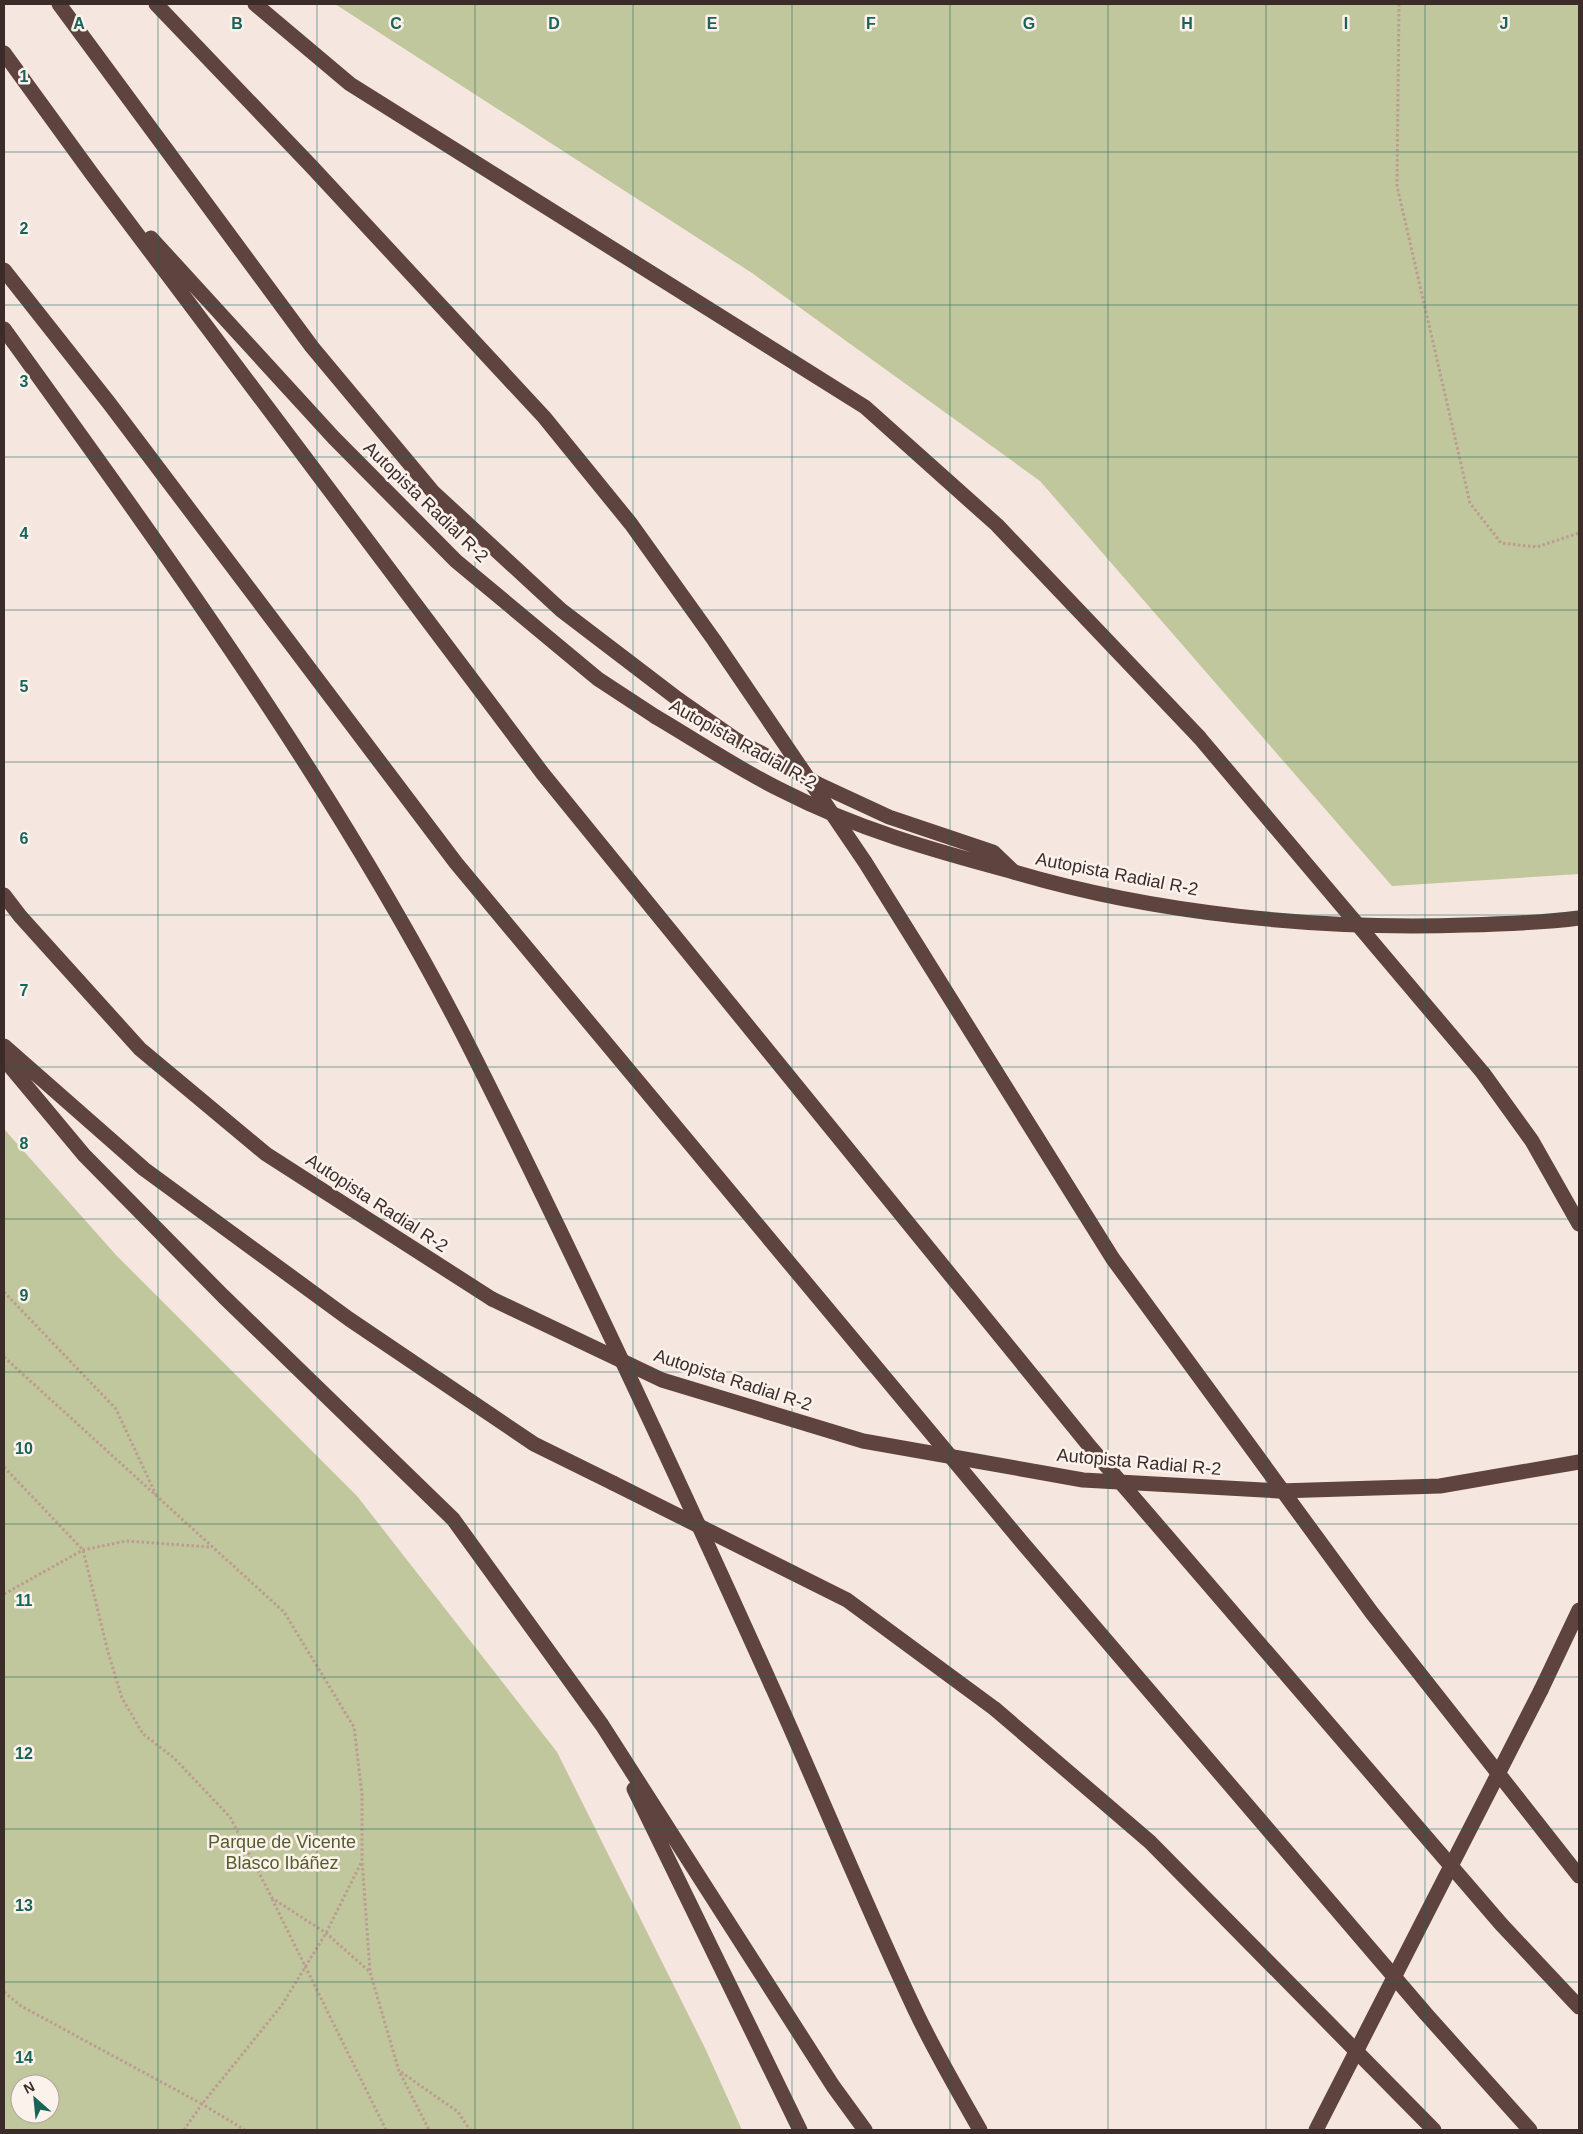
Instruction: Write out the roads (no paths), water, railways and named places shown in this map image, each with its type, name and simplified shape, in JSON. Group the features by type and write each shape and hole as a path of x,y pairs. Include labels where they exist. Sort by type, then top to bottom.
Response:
{"highway":[{"path":"59,4 312,347 433,492 561,610 679,700 735,739 820,785 889,817 993,852 1014,872"},
{"path":"156,4 312,167 544,417 631,524 714,640 865,862 1113,1259 1372,1613 1579,1876"},
{"path":"255,4 350,84 865,407 997,525 1199,737 1483,1073 1532,1141 1579,1224"},
{"path":"4,53 92,174 556,790 1091,1448 1501,1924 1579,2007"},
{"name":"Autopista Radial R-2","path":"92,174 334,438 456,561 598,679 656,717 780,790 844,819 900,841 1060,886 1143,901 1309,923 1419,927 1579,918"},
{"path":"4,270 109,403 462,871 1021,1541 1420,2007 1530,2130"},
{"path":"4,329 136,512 288,737 384,894 472,1052 579,1272 769,1680 918,2017 980,2130"},
{"name":"Autopista Radial R-2","path":"4,895 20,916 140,1049 266,1154 492,1299 671,1383 863,1441 1083,1480 1279,1491 1440,1486 1579,1462"},
{"path":"4,1046 144,1169 349,1319 534,1444 847,1600 995,1709 1150,1842 1434,2130"},
{"path":"4,1058 84,1155 223,1296 453,1519 602,1725 833,2086 865,2130"},
{"path":"1316,2130 1541,1690 1579,1610"},
{"path":"602,1725 800,2130"}],"park label":[{"name":"Parque de Vicente Blasco Ibáñez","path":"282,1852"}]}
